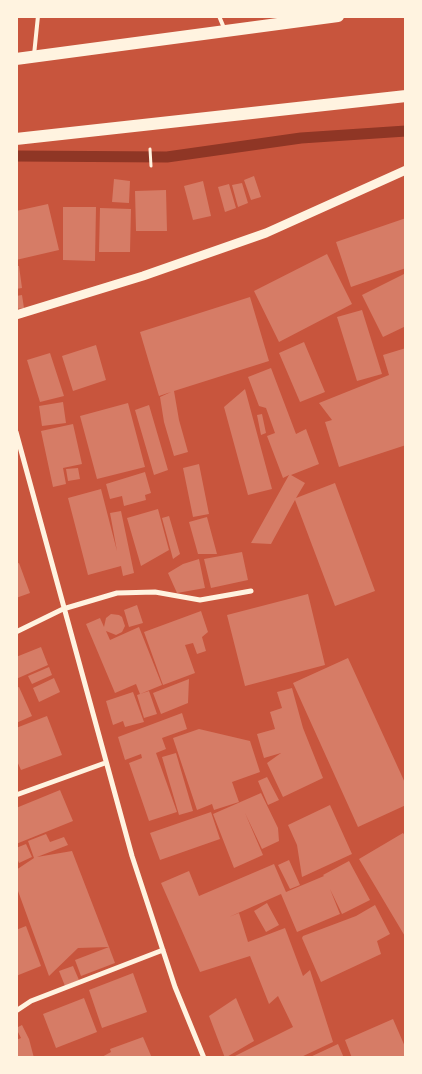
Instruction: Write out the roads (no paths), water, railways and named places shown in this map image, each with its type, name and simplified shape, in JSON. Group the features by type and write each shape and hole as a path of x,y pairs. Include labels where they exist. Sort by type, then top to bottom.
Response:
{"main road":[{"path":"16,60 338,16"},
{"path":"16,139 406,96"}],"street":[{"path":"16,315 143,276 266,233 406,170"},
{"path":"16,432 132,856 175,987 204,1058"},
{"path":"16,632 63,609 117,593 155,592 200,600 251,591"},
{"path":"16,795 106,763"},
{"path":"16,1011 31,1001 163,950"}],"lane":[{"path":"34,57 38,16"},
{"path":"219,16 226,31"}],"waterway":[{"path":"16,156 167,157 301,138 406,131"}]}
